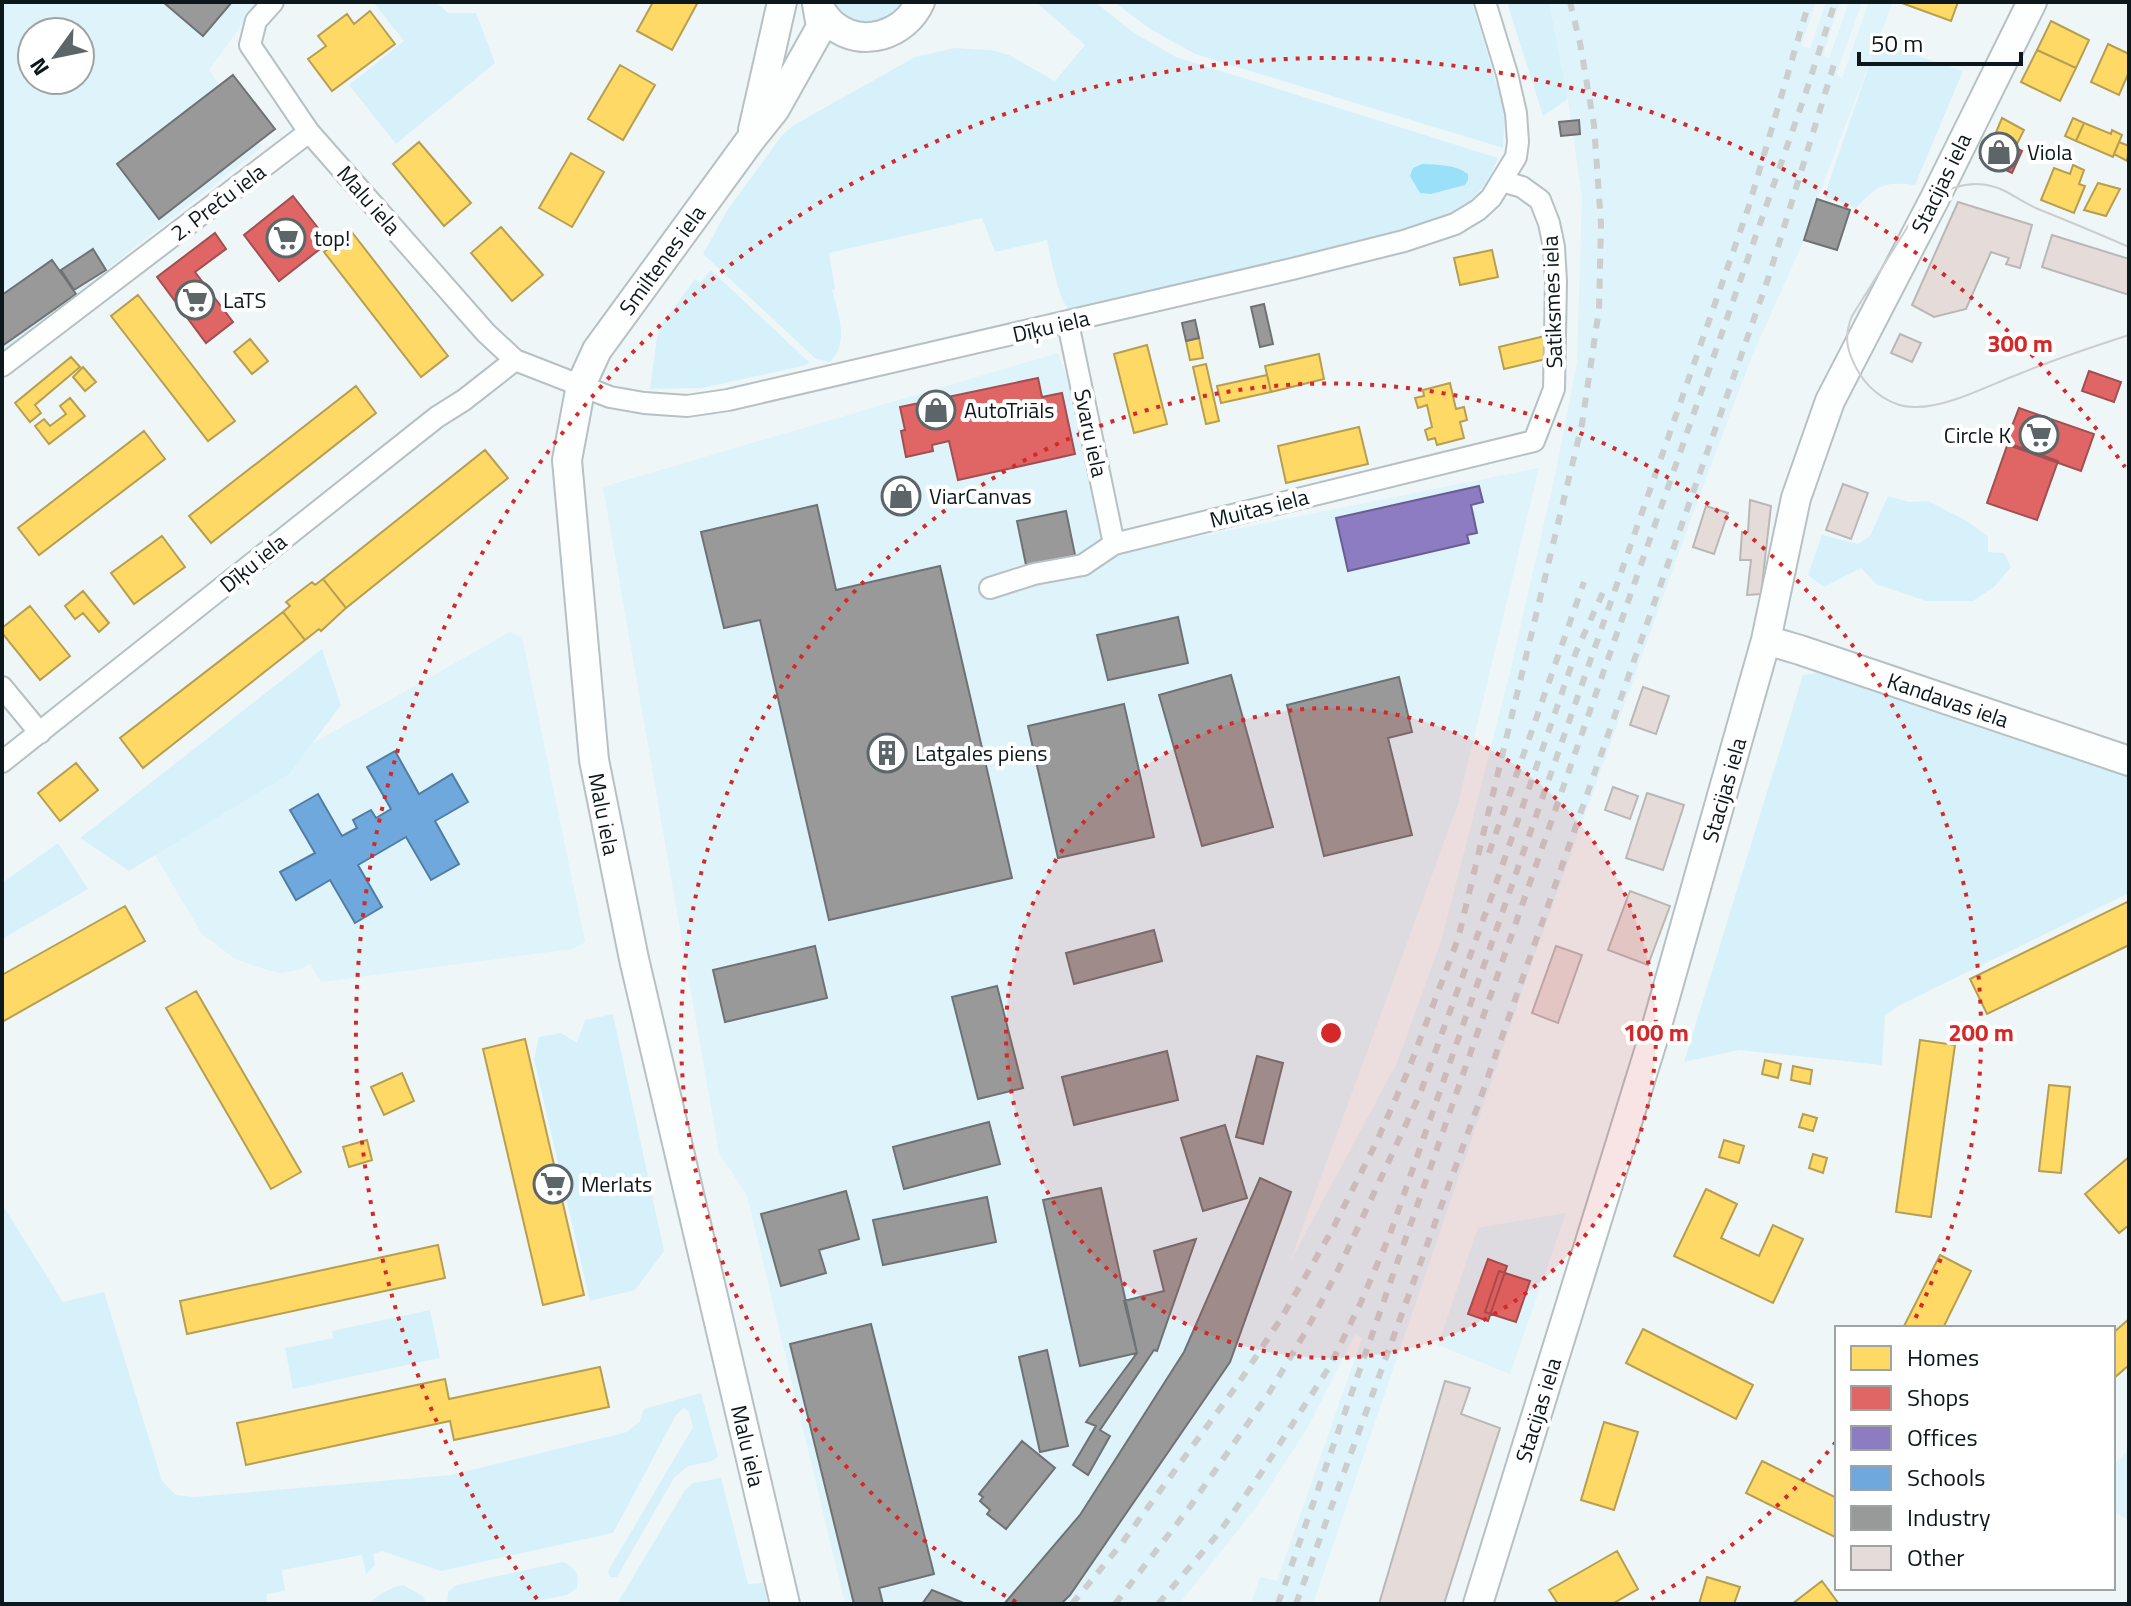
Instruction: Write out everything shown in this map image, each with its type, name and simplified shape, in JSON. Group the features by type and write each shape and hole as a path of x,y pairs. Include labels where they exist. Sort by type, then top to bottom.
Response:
{"street":[{"path":"273,2 256,21 250,45 309,132"},
{"name":"Smiltenes iela","path":"751,139 782,2"},
{"name":"Smiltenes iela","path":"817,3 833,25 858,36 873,37 900,28 911,18 920,2"},
{"path":"1485,2 1516,113 1516,157 1502,181"},
{"name":"Stacijas iela","path":"1478,1604 1656,1029 1766,640 1796,498 1830,401 2032,2"},
{"name":"Smiltenes iela","path":"775,109 821,27 817,3"},
{"name":"Smiltenes iela","path":"581,385 597,350 751,139 821,60 841,43 858,36"},
{"name":"Malu iela","path":"309,132 486,333 515,360 581,385 567,460 594,760 634,959 785,1604"},
{"name":"2. Preču iela","path":"2,366 309,132"},
{"name":"Dīķu iela","path":"581,385 610,397 633,401 687,406 728,400 1068,323 1430,233 1455,224 1478,210 1502,181"},
{"name":"Satiksmes iela","path":"1502,181 1522,187 1540,200 1554,247 1554,389 1534,441"},
{"name":"Svaru iela","path":"1068,323 1114,544"},
{"name":"Dīķu iela","path":"2,762 437,417 515,360"},
{"name":"Muitas iela","path":"990,588 1034,574 1083,565 1114,544 1534,441"},
{"name":"Kandavas iela","path":"1766,640 2129,761"},
{"path":"2,687 40,733"}],"shaded area":[{"path":"2,2 258,2 209,70 262,147 2,352"},
{"path":"373,2 436,2 448,13 476,13 495,63 396,144 349,85 404,41"},
{"path":"825,2 910,2 895,21 848,25"},
{"path":"1036,2 1095,2 1134,33 1176,57 1498,158 1485,184 1468,202 1447,216 1420,227 1077,312 1070,310 1062,298 1047,240 995,252 982,218 829,253 840,346 830,362 816,359 703,254 728,209 783,134 794,125 915,57 955,48 991,50 1009,55 1055,81 1085,45"},
{"path":"1114,2 1472,2 1505,113 1503,148 1195,54 1150,29"},
{"path":"1507,2 1549,2 1568,99 1543,116"},
{"path":"1549,2 1816,2 1801,46 1810,49 1826,2 1840,2 1823,55 1829,58 1849,2 1862,2 1836,75 1842,78 1869,2 1893,2 1804,240 1752,356 1696,505 1530,968 1313,1604 1251,1604 1260,1577 1277,1581 1362,1338 1355,1334 1307,1429 1254,1510 1179,1604 845,1604 747,1195 719,1153 603,487 1058,353 1126,551 1539,468 1458,804 1289,1264 1397,1063 1442,939 1510,672 1556,471 1577,362 1582,198 1568,99"},
{"path":"1877,42 1963,71 1915,185 1882,186 1856,208 1824,197"},
{"path":"711,270 809,362 807,365 702,388 650,389 657,337 662,324 695,279 700,283"},
{"path":"1888,496 1909,502 1928,501 1967,521 1988,536 1988,552 2004,553 2011,567 1994,587 1973,601 1926,601 1876,584 1861,568 1824,587 1808,575 1822,535 1858,544 1870,536"},
{"path":"510,632 522,637 585,942 573,949 321,982 310,964 280,973 257,967 234,958 202,934 145,838"},
{"path":"322,649 341,705 289,774 129,871 80,838"},
{"path":"1835,674 2129,771 2129,893 1885,1015 1882,1065 1739,1050 1684,1062 1803,675"},
{"path":"58,843 88,889 2,939 2,883"},
{"path":"613,1014 664,1251 635,1290 590,1301 534,1059 539,1037 561,1033 577,1043 585,1020"},
{"path":"2,1204 63,1302 104,1292 162,1481 176,1495 194,1497 451,1475 627,1432 640,1421 644,1409 701,1393 718,1457 710,1462 688,1466 674,1478 617,1577 610,1577 608,1571 693,1427 689,1412 684,1408 676,1415 613,1533 441,1571 382,1551 373,1554 375,1565 366,1574 362,1555 282,1570 285,1591 266,1594 268,1604 2,1604"},
{"path":"1566,1213 1510,1374 1438,1345 1478,1228"},
{"path":"430,1310 440,1358 293,1389 285,1348 333,1338 332,1331"},
{"path":"2129,1450 2129,1520 2115,1513 2115,1463"},
{"path":"721,1478 748,1584 763,1583 768,1604 617,1604 685,1490 693,1483"},
{"path":"563,1562 574,1569 577,1579 577,1588 567,1595 524,1604 447,1603 448,1592 456,1585"},
{"path":"403,1585 423,1596 427,1604 367,1604 388,1590"}],"water":[{"path":"1422,164 1458,168 1468,174 1468,180 1465,185 1431,194 1420,193 1410,176 1413,168"}],"building: Homes":[{"path":"653,2 698,2 672,50 637,31"},
{"path":"1899,2 1958,2 1951,21"},
{"path":"370,11 395,44 332,91 308,59 326,46 318,36 347,14 354,24"},
{"path":"2051,21 2089,40 2076,68 2037,50"},
{"path":"2108,44 2129,54 2129,72 2119,95 2091,82"},
{"path":"2037,50 2076,68 2060,101 2021,82"},
{"path":"620,65 655,85 623,140 588,119"},
{"path":"2002,118 2024,130 2015,148 1994,137"},
{"path":"2073,118 2084,123 2076,141 2065,136"},
{"path":"2084,123 2122,135 2113,157 2076,141"},
{"path":"419,142 471,203 444,226 393,164"},
{"path":"2119,142 2129,146 2127,161 2114,154"},
{"path":"571,153 604,172 572,227 539,208"},
{"path":"2073,165 2084,170 2079,184 2085,186 2074,213 2041,200 2054,168 2070,174"},
{"path":"2098,183 2120,189 2106,216 2084,210"},
{"path":"501,227 543,275 512,301 471,253"},
{"path":"351,231 448,356 421,377 324,252"},
{"path":"1492,250 1498,277 1460,285 1454,258"},
{"path":"138,295 235,421 208,441 111,316"},
{"path":"1545,336 1550,358 1504,369 1499,347"},
{"path":"1199,338 1203,358 1190,360 1186,341"},
{"path":"250,339 268,361 252,374 234,352"},
{"path":"1147,345 1167,424 1134,433 1114,354"},
{"path":"1319,354 1324,379 1271,392 1265,366"},
{"path":"71,357 80,367 35,405 41,413 30,422 15,403"},
{"path":"1206,364 1219,421 1206,424 1193,367"},
{"path":"83,367 96,382 85,391 73,377"},
{"path":"1267,375 1271,392 1221,403 1217,386"},
{"path":"1450,383 1456,409 1464,407 1467,420 1460,422 1464,438 1437,445 1435,438 1428,440 1425,430 1432,427 1427,405 1418,408 1415,398 1424,396 1423,390"},
{"path":"356,386 376,413 211,543 189,516"},
{"path":"70,398 85,416 49,444 35,426 44,419 50,426 66,414 60,406"},
{"path":"1359,427 1368,464 1286,483 1278,446"},
{"path":"144,431 165,459 39,555 18,528"},
{"path":"485,450 508,478 346,608 323,579"},
{"path":"162,536 185,567 134,604 111,573"},
{"path":"323,579 346,608 321,631 319,629 305,640 283,612 290,606 286,602 312,582 315,585"},
{"path":"83,591 109,623 99,632 83,613 75,619 65,606"},
{"path":"30,606 70,656 40,680 2,633 2,628"},
{"path":"283,612 305,640 143,768 120,738"},
{"path":"76,763 98,790 60,821 38,793"},
{"path":"2129,901 2129,945 1987,1014 1970,979"},
{"path":"125,906 145,941 2,1022 2,975"},
{"path":"196,991 301,1172 271,1189 166,1008"},
{"path":"525,1039 584,1295 543,1305 483,1049"},
{"path":"1920,1040 1955,1045 1931,1217 1896,1212"},
{"path":"1765,1060 1781,1064 1778,1078 1762,1074"},
{"path":"1793,1066 1812,1070 1810,1084 1791,1080"},
{"path":"402,1073 414,1101 384,1115 371,1087"},
{"path":"2049,1085 2070,1087 2061,1173 2039,1171"},
{"path":"1803,1114 1817,1118 1813,1131 1799,1127"},
{"path":"367,1140 372,1160 349,1167 343,1147"},
{"path":"1724,1140 1744,1146 1739,1163 1719,1157"},
{"path":"1813,1154 1827,1158 1823,1173 1809,1168"},
{"path":"2129,1157 2129,1225 2119,1233 2085,1194"},
{"path":"1706,1189 1737,1204 1721,1238 1759,1256 1773,1225 1803,1239 1773,1303 1674,1256"},
{"path":"438,1245 445,1278 187,1334 180,1301"},
{"path":"1940,1255 1971,1271 1944,1326 1904,1326"},
{"path":"2129,1319 2129,1365 2115,1377 2115,1331"},
{"path":"1643,1329 1753,1385 1736,1419 1626,1363"},
{"path":"600,1367 609,1407 454,1440 450,1421 246,1465 237,1423 445,1379 449,1399"},
{"path":"1604,1422 1638,1432 1614,1510 1581,1500"},
{"path":"1762,1461 1835,1497 1835,1537 1746,1493"},
{"path":"1617,1551 1638,1589 1612,1604 1558,1604 1549,1590"},
{"path":"1707,1577 1740,1587 1734,1604 1699,1604"},
{"path":"1822,1581 1839,1604 1792,1604"}],"building: Shops":[{"path":"1990,135 2022,151 2012,173 1980,158"},
{"name":"top!","path":"293,196 329,242 279,281 244,235"},
{"name":"LaTS","path":"215,233 226,249 195,272 233,322 206,343 157,277"},
{"path":"2089,371 2121,382 2114,402 2082,391"},
{"path":"1038,378 1042,397 1062,393 1075,454 958,480 949,441 932,445 933,451 906,457 900,407"},
{"path":"2019,408 2094,434 2081,471 2005,444"},
{"path":"2008,443 2058,461 2037,520 1987,503"},
{"path":"1488,1259 1507,1266 1488,1321 1468,1314"},
{"path":"1499,1271 1530,1281 1516,1322 1485,1312"}],"building: Offices":[{"path":"1479,486 1483,502 1471,505 1477,533 1467,535 1469,543 1348,571 1336,518"}],"building: Schools":[{"path":"395,751 419,794 452,774 468,802 435,821 459,864 431,880 406,837 358,865 382,907 355,923 330,880 296,900 280,872 315,853 290,810 318,794 342,836 357,828 353,820 371,810 376,818 391,809 367,767"}],"building: Industry":[{"path":"163,2 232,2 203,36"},
{"path":"233,75 275,129 159,219 117,164"},
{"path":"1579,120 1580,134 1561,136 1559,122"},
{"path":"1817,199 1850,210 1837,250 1804,240"},
{"path":"93,249 106,270 74,290 61,270"},
{"path":"52,260 76,294 2,346 2,295"},
{"path":"1264,304 1273,344 1260,347 1251,307"},
{"path":"1195,320 1199,338 1186,341 1182,323"},
{"name":"Latgales piens","path":"817,505 836,590 940,566 1012,878 829,920 760,620 724,628 701,532"},
{"path":"1066,511 1075,555 1026,565 1017,521"},
{"path":"1178,617 1188,663 1108,680 1097,635"},
{"path":"1231,675 1273,827 1202,846 1159,695"},
{"path":"1399,677 1412,732 1388,738 1412,835 1324,856 1287,705"},
{"path":"1124,704 1154,837 1058,858 1028,726"},
{"path":"1154,930 1162,961 1074,984 1066,953"},
{"path":"815,946 827,998 725,1022 713,970"},
{"path":"997,986 1023,1088 978,1099 952,997"},
{"path":"1167,1051 1178,1100 1074,1125 1062,1077"},
{"path":"1257,1056 1283,1063 1263,1144 1236,1137"},
{"path":"989,1122 1000,1164 904,1189 893,1147"},
{"path":"1225,1125 1247,1198 1203,1211 1181,1138"},
{"path":"1260,1178 1291,1192 1230,1362 1070,1595 1061,1604 1004,1604 1080,1515 1184,1352"},
{"path":"1101,1188 1137,1353 1080,1366 1043,1200"},
{"path":"846,1191 859,1239 819,1250 826,1273 781,1286 761,1214"},
{"path":"987,1197 996,1242 883,1265 873,1220"},
{"path":"1196,1239 1157,1351 1154,1350 1100,1430 1110,1436 1088,1475 1073,1465 1096,1426 1086,1422 1137,1353 1124,1301 1164,1291 1154,1251"},
{"path":"871,1324 934,1574 879,1588 883,1604 854,1604 790,1344"},
{"path":"1047,1350 1068,1446 1040,1452 1019,1357"},
{"path":"1022,1441 1055,1468 1006,1529 987,1514 990,1510 980,1501 983,1497 979,1494"},
{"path":"932,1590 966,1604 922,1604"}],"building: Other":[{"path":"1958,202 2032,225 2020,268 2006,264 2009,258 1991,252 1966,309 1934,317 1912,305"},
{"path":"2052,235 2129,259 2129,295 2042,267"},
{"path":"1900,334 1921,343 1912,362 1891,353"},
{"path":"1843,484 1868,493 1851,539 1826,530"},
{"path":"1750,500 1771,506 1761,594 1747,595 1751,560 1740,560 1742,532 1748,532"},
{"path":"1706,506 1728,513 1714,554 1693,547"},
{"path":"1643,687 1669,696 1656,734 1630,725"},
{"path":"1613,787 1638,796 1630,819 1605,810"},
{"path":"1647,793 1684,805 1663,870 1626,858"},
{"path":"1630,891 1670,906 1648,965 1608,950"},
{"path":"1556,946 1582,955 1558,1023 1532,1013"},
{"path":"1445,1381 1470,1388 1461,1414 1500,1428 1444,1604 1379,1604"}],"tram line":[{"path":"2129,247 1992,186 1979,184 1954,188 1932,200 1913,218 1852,316 1847,338 1855,365 1870,386 1890,401 1914,407 1954,400 2046,363 2129,335"}],"railway":[{"path":"1072,1604 1122,1543 1240,1381 1282,1317 1331,1232 1376,1143 1408,1071 1458,939 1582,424 1599,309 1601,224 1594,125 1570,2"},
{"path":"1158,1604 1218,1534 1330,1366 1389,1237 1748,209 1809,2"},
{"path":"1278,1604 1835,2"},
{"path":"1296,1604 1477,1108 1769,276 1835,61"},
{"path":"1489,853 1584,582"},
{"path":"1115,1604 1189,1508 1269,1393 1340,1266 1420,1094 1576,652 1605,588"}],"place":[{"name":"Viola","path":"1999,152"},
{"name":"top!","path":"286,238"},
{"name":"LaTS","path":"195,300"},
{"name":"AutoTriāls","path":"936,410"},
{"name":"Circle K","path":"2039,435"},
{"name":"ViarCanvas","path":"901,496"},
{"name":"Latgales piens","path":"887,753"},
{"name":"Merlats","path":"553,1184"}]}
